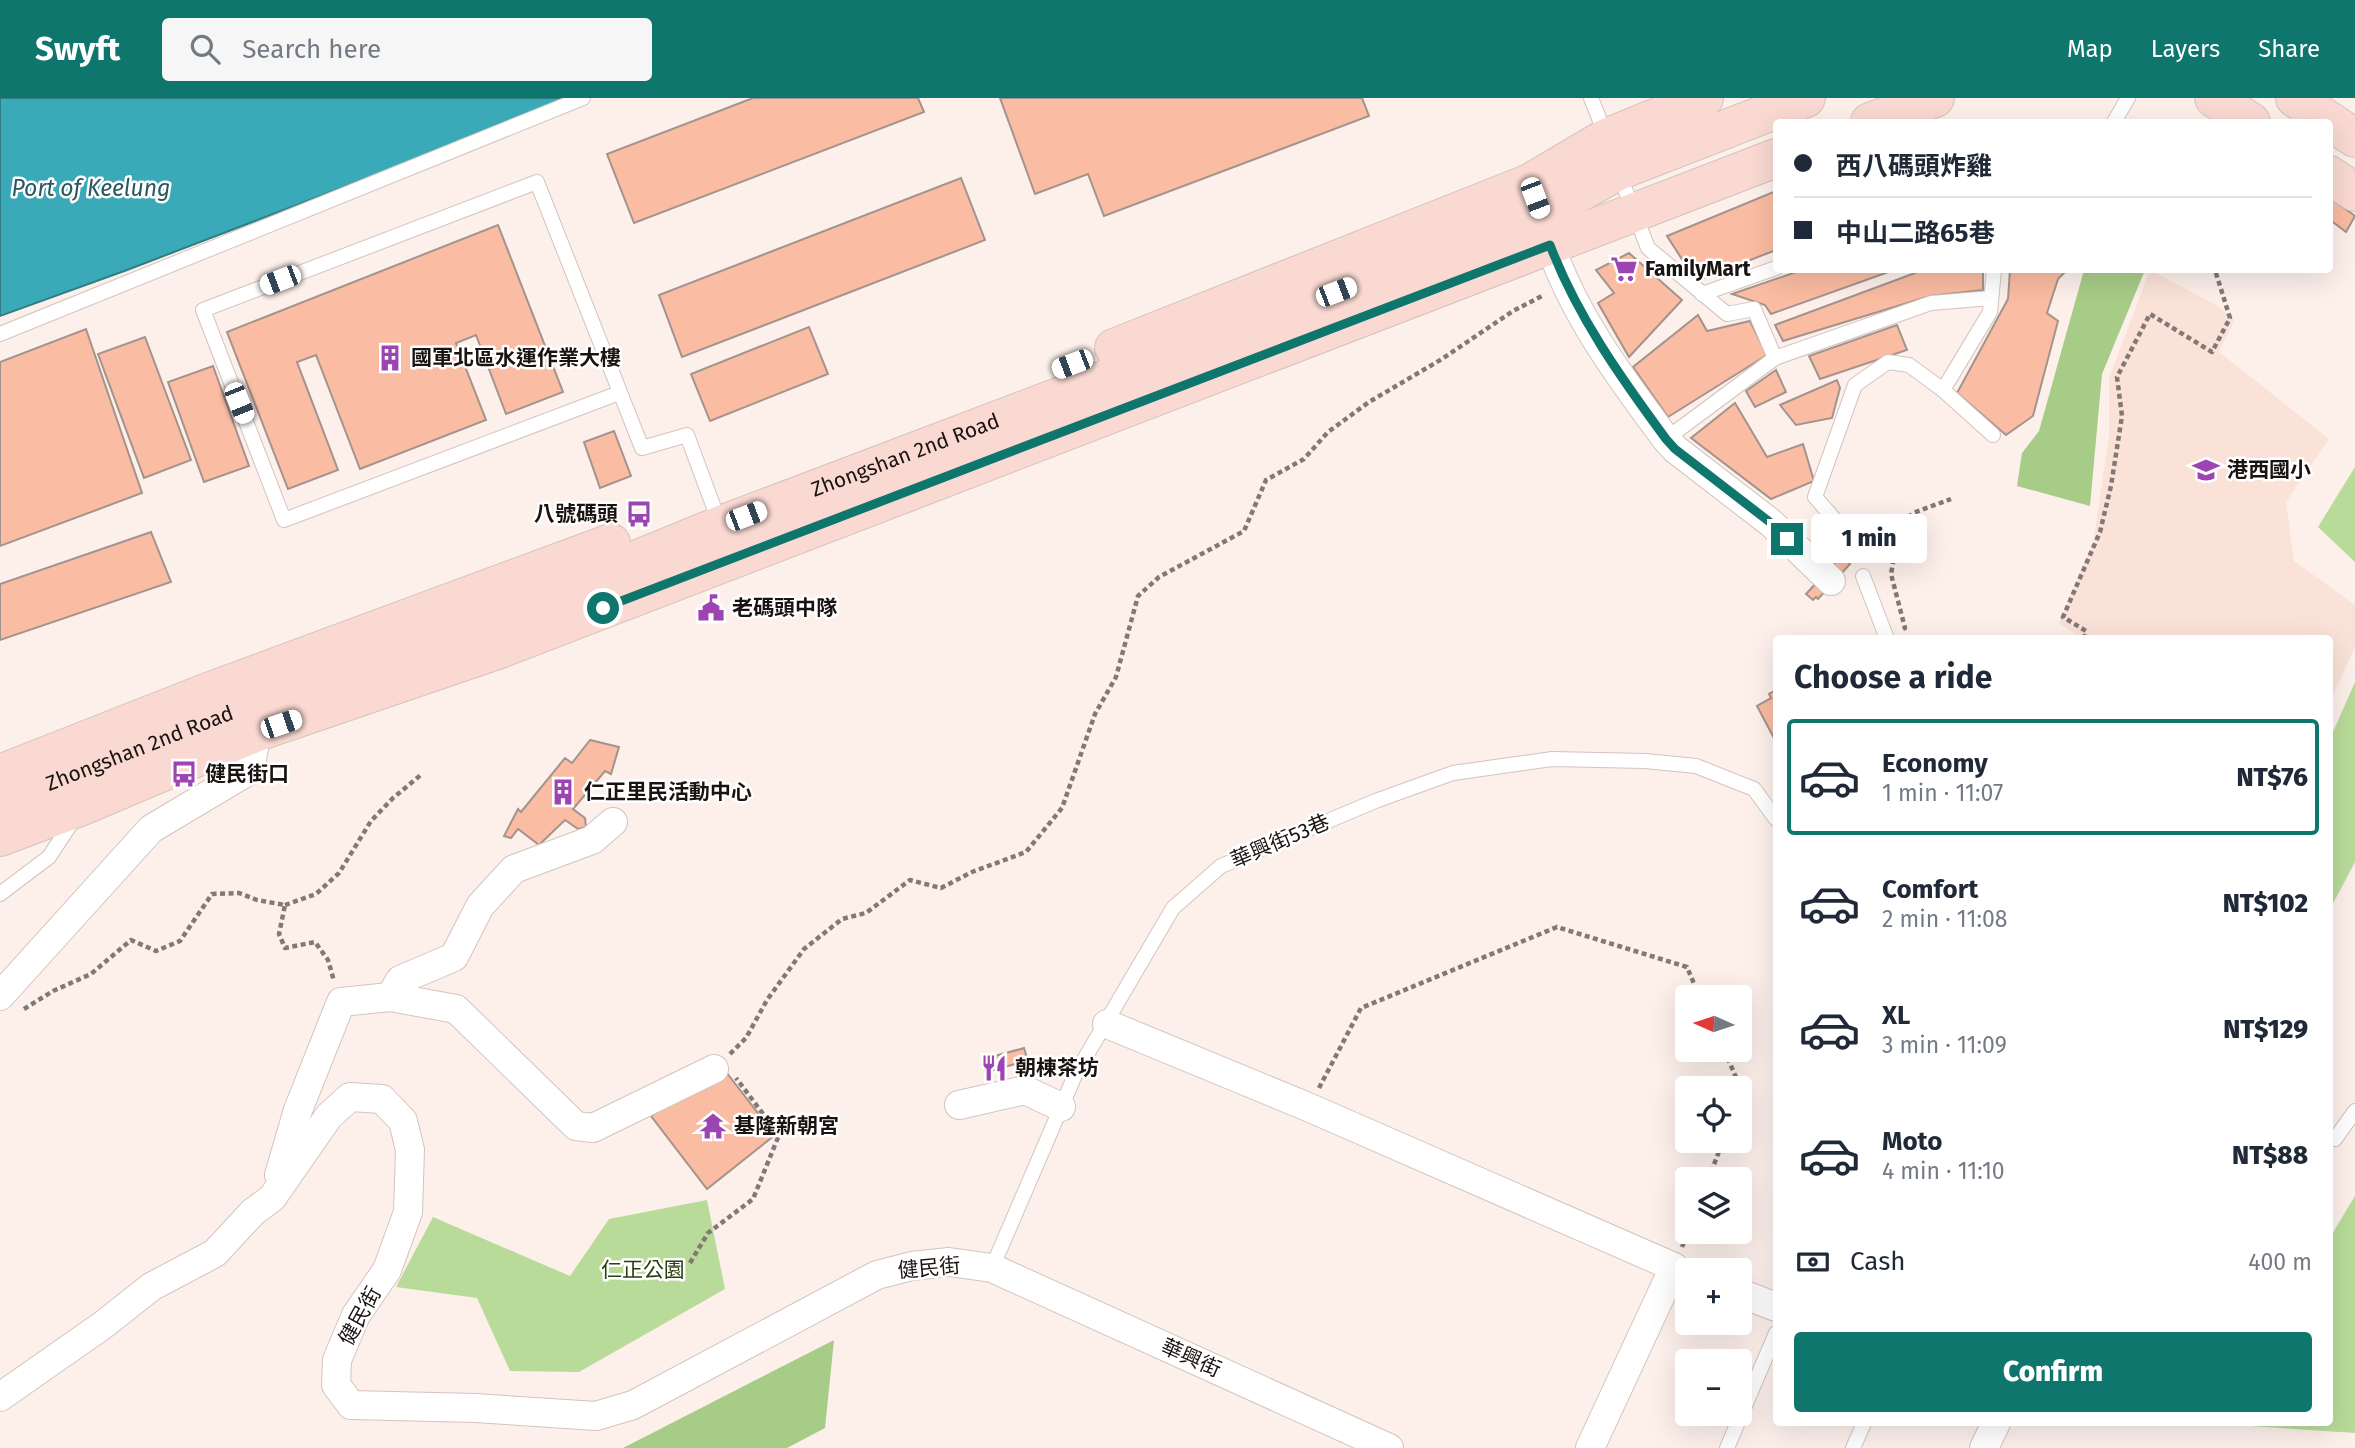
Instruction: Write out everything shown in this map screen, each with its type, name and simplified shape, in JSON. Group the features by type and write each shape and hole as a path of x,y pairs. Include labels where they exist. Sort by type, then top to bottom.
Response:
{"street":[{"name":"Zhongshan 2nd Road","path":"724,534 1540,214 1612,154 1704,98"},
{"name":"Zhongshan 2nd Road","path":"1612,154 1806,98"},
{"path":"1878,119 1935,98"},
{"path":"2214,98 2246,119"},
{"path":"2295,98 2326,119"},
{"path":"2333,123 2355,138"},
{"name":"Zhongshan 2nd Road","path":"0,803 250,706 500,649 724,534 1302,274 1540,214 1634,212 1773,159"},
{"path":"2333,178 2355,192"},
{"path":"1540,214 1566,284 1617,373 1666,439 1675,449 1771,523 1831,581"},
{"path":"11,1003 151,829 250,770 250,706 724,534"},
{"name":"Zhongshan 2nd Road","path":"0,774 208,692 250,706"},
{"name":"Zhongshan 2nd Road","path":"0,837 82,806 250,706"},
{"path":"390,997 400,981 454,957 480,906 514,869 592,840 613,822"},
{"path":"272,1198 298,1110 341,1002 390,997 457,1009 576,1126 593,1128 718,1065"},
{"path":"1107,1024 1308,1107 1675,1268"},
{"path":"959,1105 1025,1090 1061,1107"},
{"name":"健民街","path":"0,1397 103,1325 151,1287 215,1253 253,1212 272,1198 329,1116 350,1097 382,1099 402,1121 410,1150 408,1212 387,1270 356,1315 337,1360 336,1385 351,1405 475,1408 596,1416 633,1405 877,1275 912,1266 949,1262 992,1268"},
{"name":"華興街","path":"992,1268 1389,1448"},
{"path":"1590,1448 1675,1280"},
{"path":"1752,1298 1773,1306"},
{"path":"1984,1448 1995,1426"}],"lane":[{"path":"0,334 583,98"},
{"path":"1591,98 1648,248 1727,314 1754,309 1775,358"},
{"path":"2116,119 2128,98"},
{"path":"619,393 285,520 202,310 537,182 642,447 687,435 724,534"},
{"path":"1702,294 1773,269"},
{"path":"1943,390 1990,312 1994,273"},
{"path":"1666,439 1775,358 1931,303 1991,298"},
{"path":"1836,521 1815,497 1855,385 1888,362 1909,365 1943,390 1993,435"},
{"path":"1863,576 1886,635"},
{"name":"華興街53巷","path":"992,1268 1075,1075 1173,908 1222,866 1378,800 1453,773 1552,759 1696,765 1754,789 1773,815"},
{"path":"0,894 50,857 82,806"},
{"path":"2335,1139 2355,1111"},
{"path":"1727,1448 1773,1340"},
{"path":"1853,1448 1863,1426"}],"path":[{"path":"2085,635 2086,631 2063,617 2100,532 2111,486 2122,416 2117,377 2150,314 2212,352 2230,318 2216,273"},
{"path":"690,1263 708,1233 753,1199 779,1135 718,1065 746,1038 767,1000 804,949 842,919 866,913 910,880 941,888 972,872 1026,852 1062,808 1095,714 1116,677 1138,596 1159,577 1244,531 1266,480 1304,459 1328,432 1369,402 1442,359 1513,311 1566,284"},
{"path":"1891,635 1905,628 1891,574 1900,525 1913,513 1951,499"},
{"path":"1836,521 1877,565"},
{"path":"11,1003 53,991 91,974 131,940 156,951 180,942 212,894 239,893 257,900 285,905 316,894 339,873 371,821 422,774"},
{"path":"285,905 279,934 285,948 316,942 328,960 341,1002"},
{"path":"1308,1107 1361,1008 1557,927 1686,967 1694,985"}],"shaded area":[{"name":"港西國小","path":"2149,273 2156,273 2220,307 2234,321 2219,352 2329,439 2286,502 2294,561 2355,605 2355,647 2333,695 2333,635 2076,635 2059,623 2093,543 2109,436 2109,378"}],"green space":[{"path":"2083,273 2144,273 2102,374 2090,506 2017,486 2022,453 2039,431"},
{"path":"2355,467 2355,562 2318,527"},
{"path":"2355,682 2355,862 2333,903 2333,732"},
{"path":"2355,1196 2355,1433 2249,1426 2333,1426 2333,1232"},
{"name":"仁正公園","path":"707,1200 725,1289 579,1372 510,1371 477,1298 396,1287 433,1217 570,1276 609,1219"},
{"path":"834,1340 825,1428 787,1448 623,1448"}],"water":[{"name":"Port of Keelung","path":"0,98 576,98 0,316"}],"building":[{"path":"753,98 918,98 924,112 634,223 607,154"},
{"path":"1000,98 1362,98 1369,116 1104,216 1088,174 1035,194"},
{"path":"961,178 985,240 682,357 659,295"},
{"path":"1773,192 1773,251 1696,281 1667,236"},
{"path":"2333,200 2355,216 2346,232 2333,222"},
{"name":"國軍北區水運作業大樓","path":"498,225 563,392 506,414 476,335 456,343 486,420 360,469 316,355 297,362 338,470 288,489 227,332"},
{"path":"1629,253 1682,300 1629,357 1598,303 1614,293 1596,270"},
{"path":"1793,273 1886,273 1771,314 1765,305 1732,294"},
{"path":"1915,273 1983,273 1983,290 1930,296 1783,341 1775,325"},
{"path":"2010,273 2064,273 2058,279 2047,313 2058,321 2033,416 2006,435 1957,393 2008,299"},
{"path":"1698,315 1707,331 1750,321 1767,355 1668,417 1633,367"},
{"path":"1897,325 1907,350 1820,379 1809,356"},
{"path":"809,327 828,374 710,421 691,374"},
{"path":"86,329 142,493 0,546 0,362"},
{"path":"145,337 191,460 144,478 98,354"},
{"path":"213,366 249,466 204,482 168,382"},
{"path":"1776,370 1786,392 1755,407 1746,391"},
{"path":"1837,380 1840,388 1832,418 1796,425 1780,405"},
{"path":"1735,403 1767,457 1803,444 1814,481 1771,499 1691,438"},
{"path":"614,431 631,476 600,488 584,442"},
{"path":"151,532 171,582 0,640 0,584"},
{"path":"1844,553 1851,559 1848,562 1850,564 1818,599 1816,597 1813,600 1806,594"},
{"path":"1773,692 1773,736 1757,706 1771,698 1769,694"},
{"name":"仁正里民活動中心","path":"590,740 619,747 611,774 605,771 573,809 585,818 586,827 578,829 565,820 539,845 518,829 511,838 504,836 518,809 521,812 565,758 572,763"},
{"name":"朝棟茶坊","path":"1024,1048 1033,1077 1020,1081 1015,1064 987,1072 987,1058"},
{"name":"基隆新朝宮","path":"723,1068 775,1135 707,1189 651,1116"}],"place":[{"name":"FamilyMart","path":"1624,269"},
{"name":"國軍北區水運作業大樓","path":"390,358"},
{"name":"港西國小","path":"2206,470"},
{"name":"八號碼頭","path":"639,514"},
{"name":"老碼頭中隊","path":"711,608"},
{"name":"健民街口","path":"184,774"},
{"name":"仁正里民活動中心","path":"563,792"},
{"name":"朝棟茶坊","path":"994,1068"},
{"name":"基隆新朝宮","path":"713,1126"}],"route":[{"path":"603,608 1550,245 1566,284 1617,373 1666,439 1675,449 1771,523 1787,539"}]}
